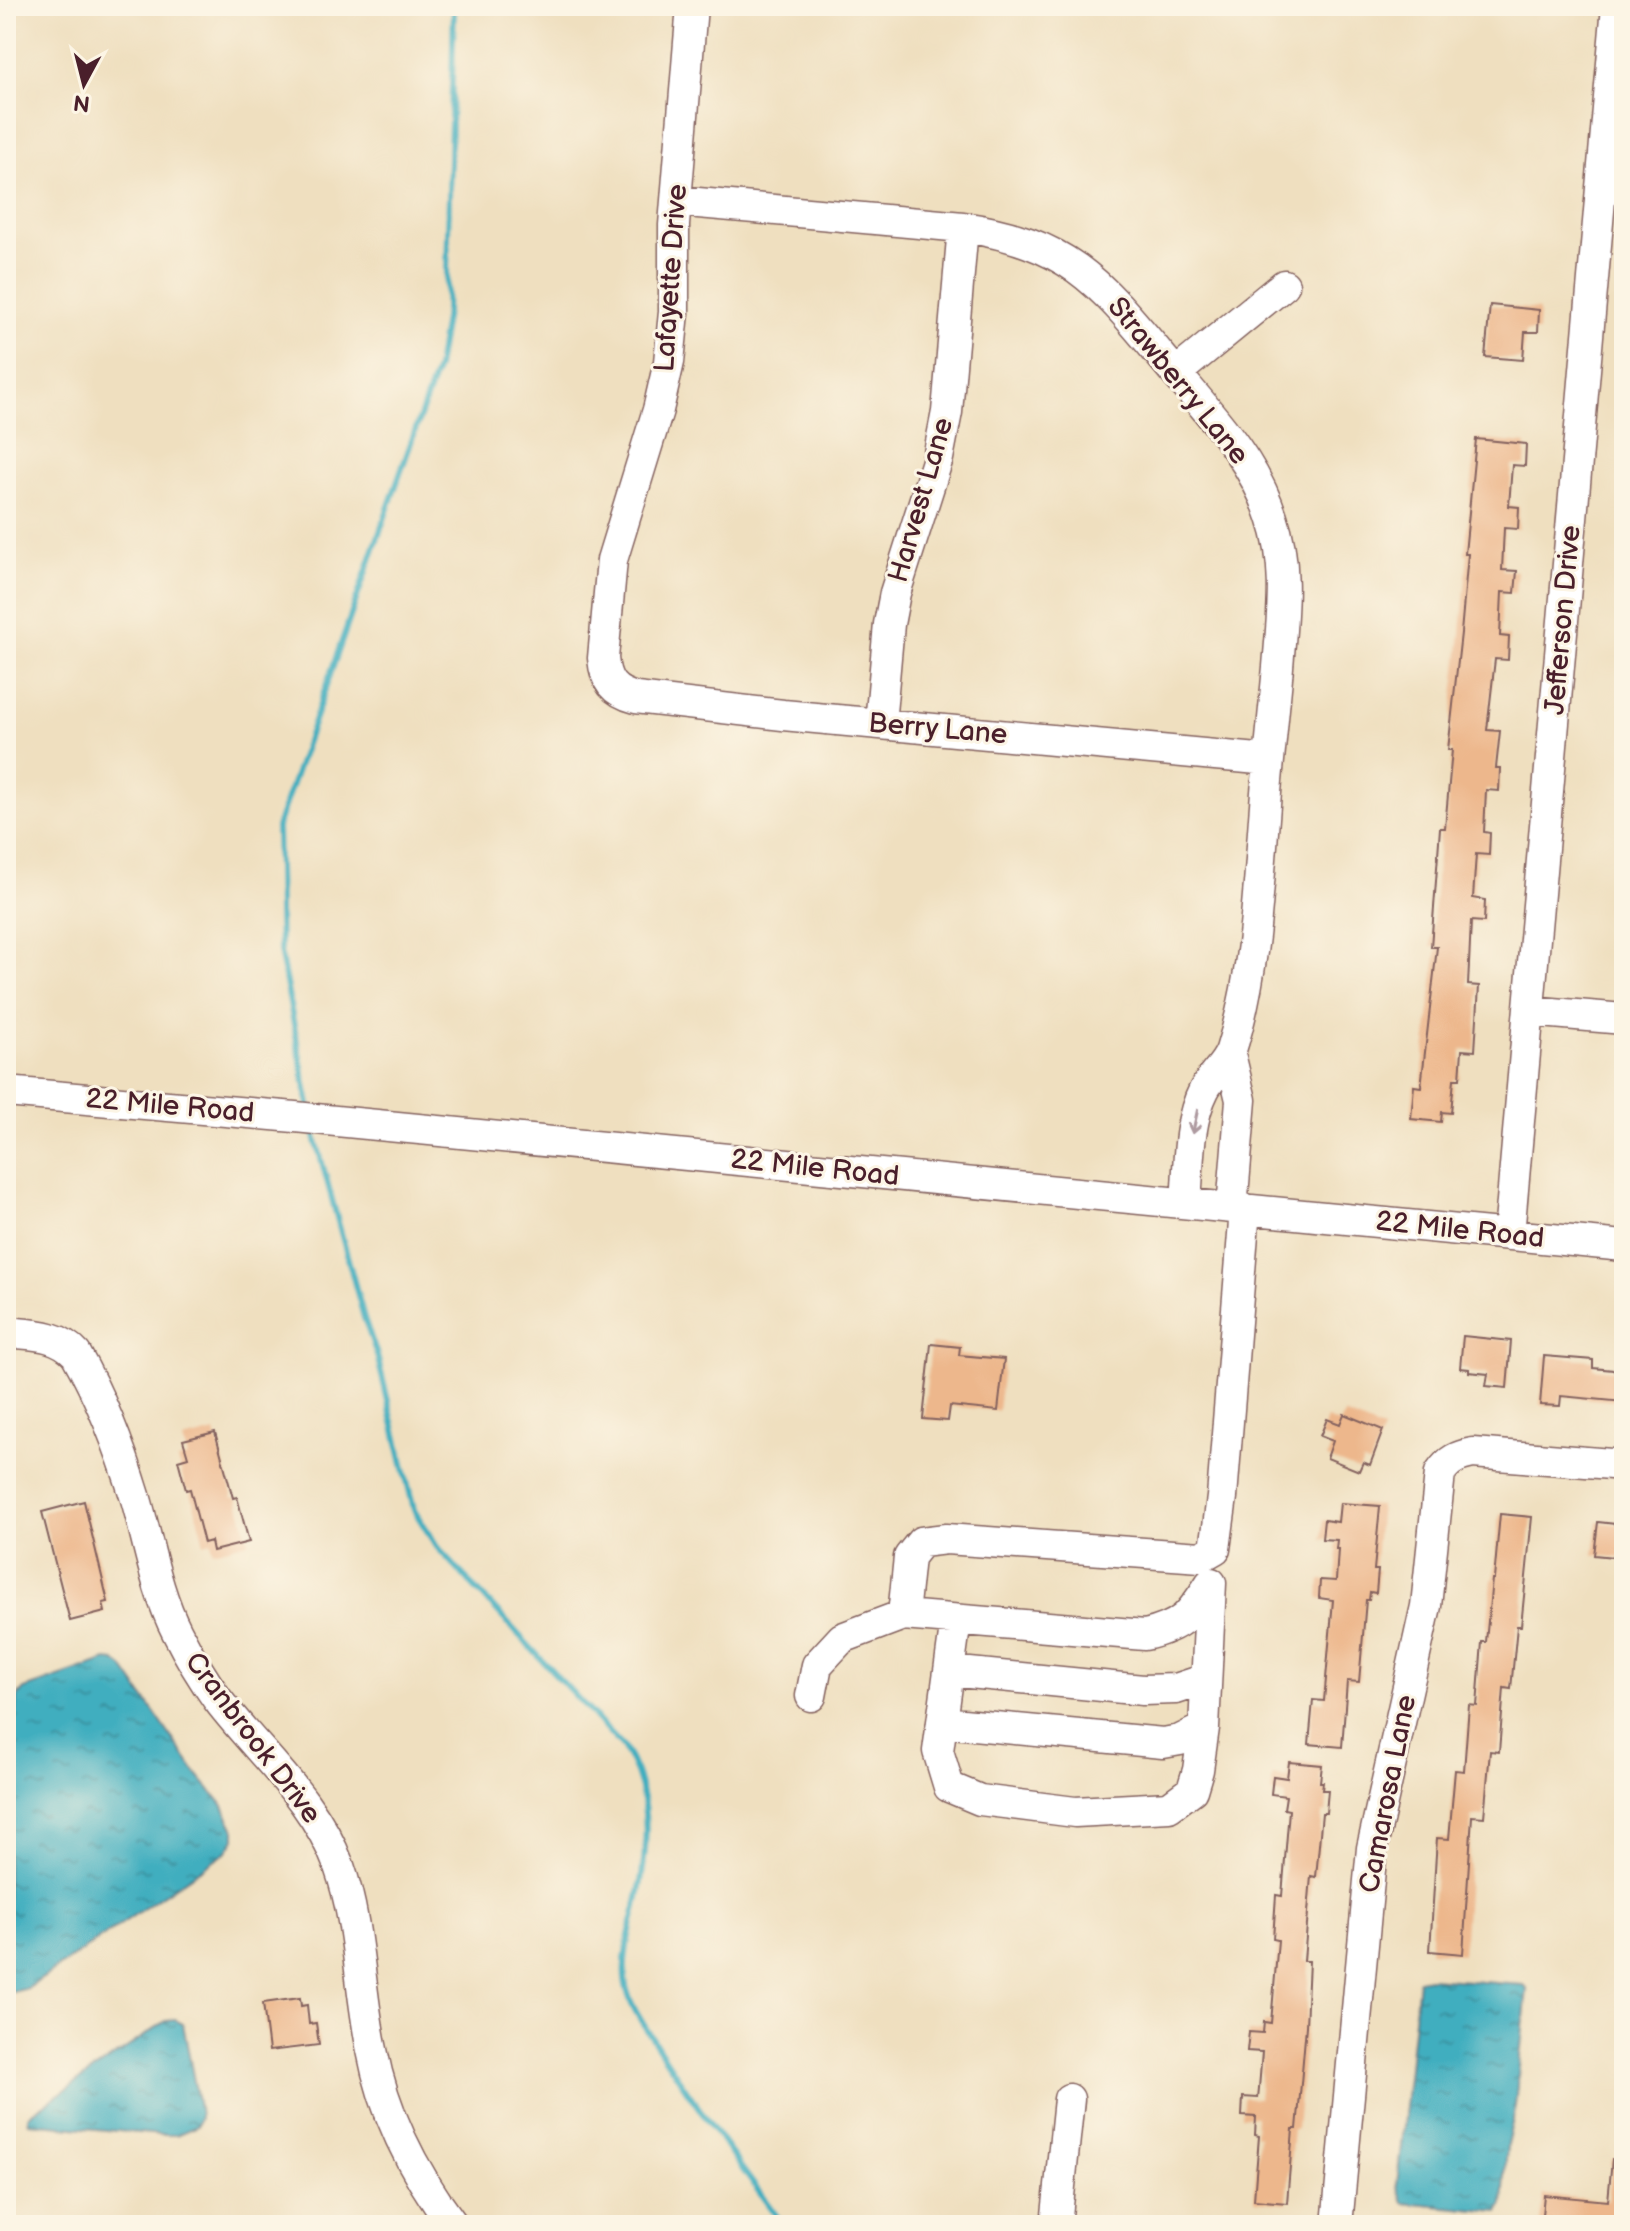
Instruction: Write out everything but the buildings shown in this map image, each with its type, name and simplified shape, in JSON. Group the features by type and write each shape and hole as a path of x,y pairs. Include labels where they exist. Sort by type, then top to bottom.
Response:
{"street":[{"name":"Lafayette Drive","path":"610,685 604,672 603,658 612,560 661,399 671,349 676,201 692,6"},
{"name":"Jefferson Drive","path":"1509,1235 1617,6"},
{"name":"Strawberry Lane","path":"676,201 963,227 1042,247 1078,268 1124,311 1246,460 1265,497 1278,538 1283,600 1248,964 1230,1054 1204,1090 1196,1114 1186,1203"},
{"name":"Harvest Lane","path":"880,724 889,624 895,593 938,458 947,412 963,227"},
{"path":"1176,373 1284,285"},
{"name":"Berry Lane","path":"610,685 623,695 636,698 1269,760"},
{"path":"1529,1011 1624,1019"},
{"name":"Strawberry Lane","path":"942,1722 938,1751 949,1787 980,1800 1075,1812 1169,1807 1192,1790 1204,1728 1211,1583 1222,1497 1238,1208 1241,1100 1230,1054"},
{"name":"22 Mile Road","path":"6,1092 295,1117 1624,1246"},
{"name":"Cranbrook Drive","path":"6,1332 55,1338 67,1344 84,1368 128,1475 155,1575 176,1630 219,1701 299,1793 316,1818 338,1863 352,1915 371,2049 385,2100 408,2154 453,2225"},
{"name":"Camarosa Lane","path":"1337,2225 1372,1848 1426,1606 1440,1473 1447,1462 1473,1453 1624,1465"},
{"path":"903,1615 909,1557 921,1542 946,1539 1201,1557 1215,1549"},
{"path":"811,1696 817,1665 842,1638 903,1615 1145,1635 1165,1630 1187,1617 1211,1583"},
{"path":"956,1620 942,1722 1163,1743 1180,1740 1204,1728"},
{"path":"949,1671 1143,1690 1176,1689 1206,1679"},
{"path":"1056,2225 1069,2099"}],"water":[{"path":"107,1660 123,1667 196,1773 222,1804 235,1830 235,1839 227,1851 28,1988 8,1993 6,1799 17,1697 24,1689"},
{"path":"1429,1978 1523,1985 1527,1989 1514,2115 1507,2144 1503,2204 1499,2212 1403,2203 1397,2185 1418,1980"},
{"path":"175,2020 183,2024 199,2107 197,2126 176,2135 162,2135 29,2123 28,2116 33,2112 166,2021"}],"waterway":[{"path":"310,1110 280,951 277,827 437,368 446,312 454,6"},
{"path":"313,1129 364,1318 377,1355 414,1510 437,1547 623,1747 633,1765 640,1784 646,1825 643,1866 625,1961 627,1989 644,2025 689,2094 783,2225"}]}
